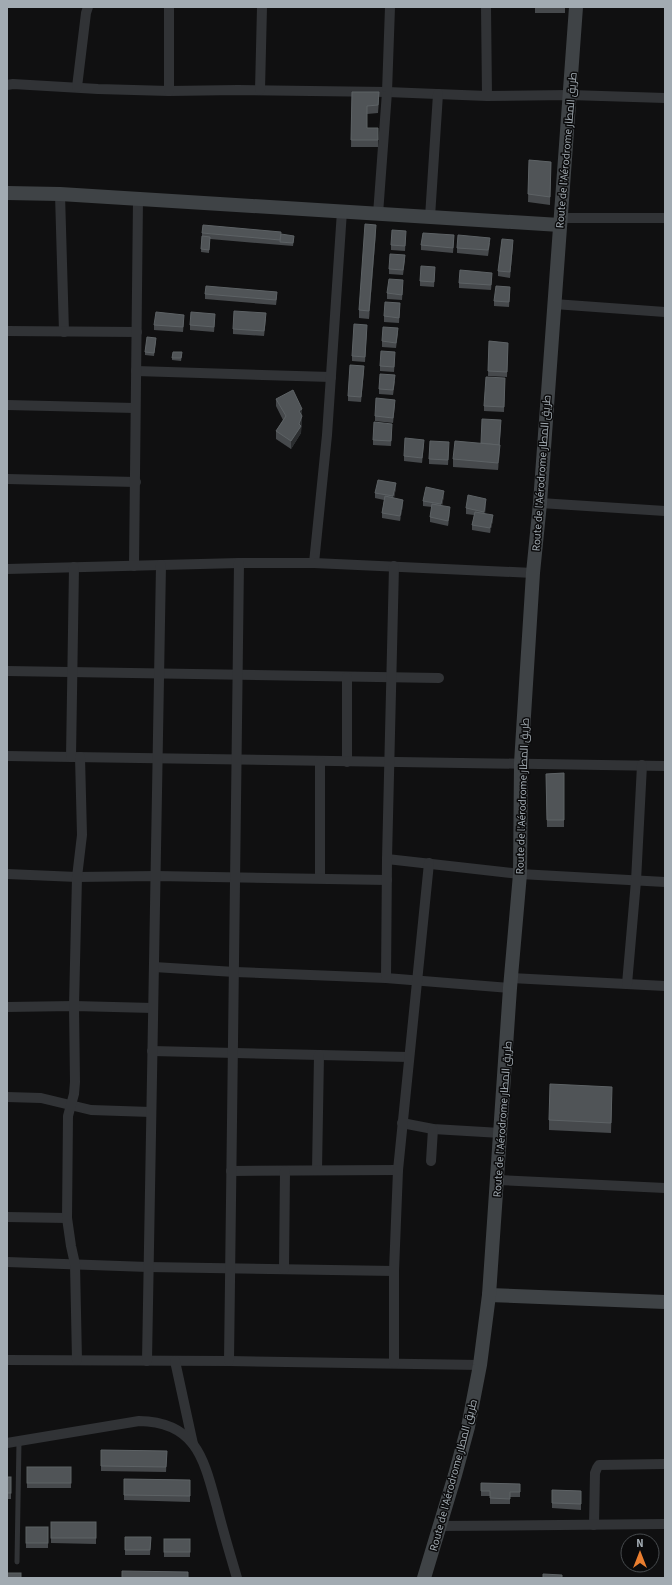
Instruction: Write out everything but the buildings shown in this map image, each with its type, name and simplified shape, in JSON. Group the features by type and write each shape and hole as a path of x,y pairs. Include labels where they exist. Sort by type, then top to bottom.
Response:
{"street":[{"path":"77,87 88,7"},
{"path":"169,7 169,91"},
{"path":"260,90 262,7"},
{"path":"378,214 387,92 390,7"},
{"path":"486,7 487,96"},
{"name":"Route de l'Aérodrome طريق المطار","path":"424,1578 468,1427 480,1365 489,1295 520,874 521,763 533,573 540,503 576,7"},
{"path":"7,85 169,91 260,90 387,92 487,96 570,95 665,98"},
{"path":"430,217 438,94"},
{"path":"7,193 60,194 430,217 560,222 665,218"},
{"path":"60,194 64,332"},
{"path":"134,566 138,199"},
{"path":"314,563 327,435 342,211"},
{"path":"554,304 665,312"},
{"path":"7,331 137,332"},
{"path":"136,371 331,377"},
{"path":"7,404 135,408"},
{"path":"7,479 136,482"},
{"path":"540,503 665,511"},
{"path":"229,1361 235,972 236,760 240,563"},
{"path":"7,569 240,563 314,563 533,573"},
{"path":"147,1361 161,565"},
{"path":"386,978 387,859 394,566"},
{"path":"74,567 72,672 76,757 82,835 77,877 74,1006 76,1082 68,1116 67,1218 75,1264 78,1360"},
{"path":"7,671 238,676 439,678"},
{"path":"347,677 347,762"},
{"path":"7,756 665,766"},
{"path":"320,761 320,878"},
{"path":"628,984 636,880 642,765"},
{"path":"387,859 520,874 665,882"},
{"path":"394,1363 394,1271 398,1170 429,864"},
{"path":"7,874 77,877 156,876 387,880"},
{"path":"154,968 417,980 665,986"},
{"path":"7,1007 74,1006 153,1008"},
{"path":"152,1051 409,1057"},
{"path":"317,1170 319,1055"},
{"path":"7,1097 41,1098 91,1110 151,1112"},
{"path":"402,1123 433,1129 501,1134"},
{"path":"431,1161 433,1129"},
{"path":"232,1170 398,1170"},
{"path":"284,1269 285,1170"},
{"path":"498,1180 665,1188"},
{"path":"7,1217 67,1218"},
{"path":"7,1262 148,1267 394,1271"},
{"path":"489,1295 665,1302"},
{"path":"7,1360 229,1361 480,1365"},
{"path":"175,1361 193,1444 204,1464 237,1578"},
{"path":"7,1443 139,1421 154,1421 165,1424 177,1430 193,1444"},
{"path":"594,1525 596,1468 599,1466 665,1464"},
{"path":"440,1526 665,1524"}],"lane":[{"path":"17,1562 19,1441"}]}
